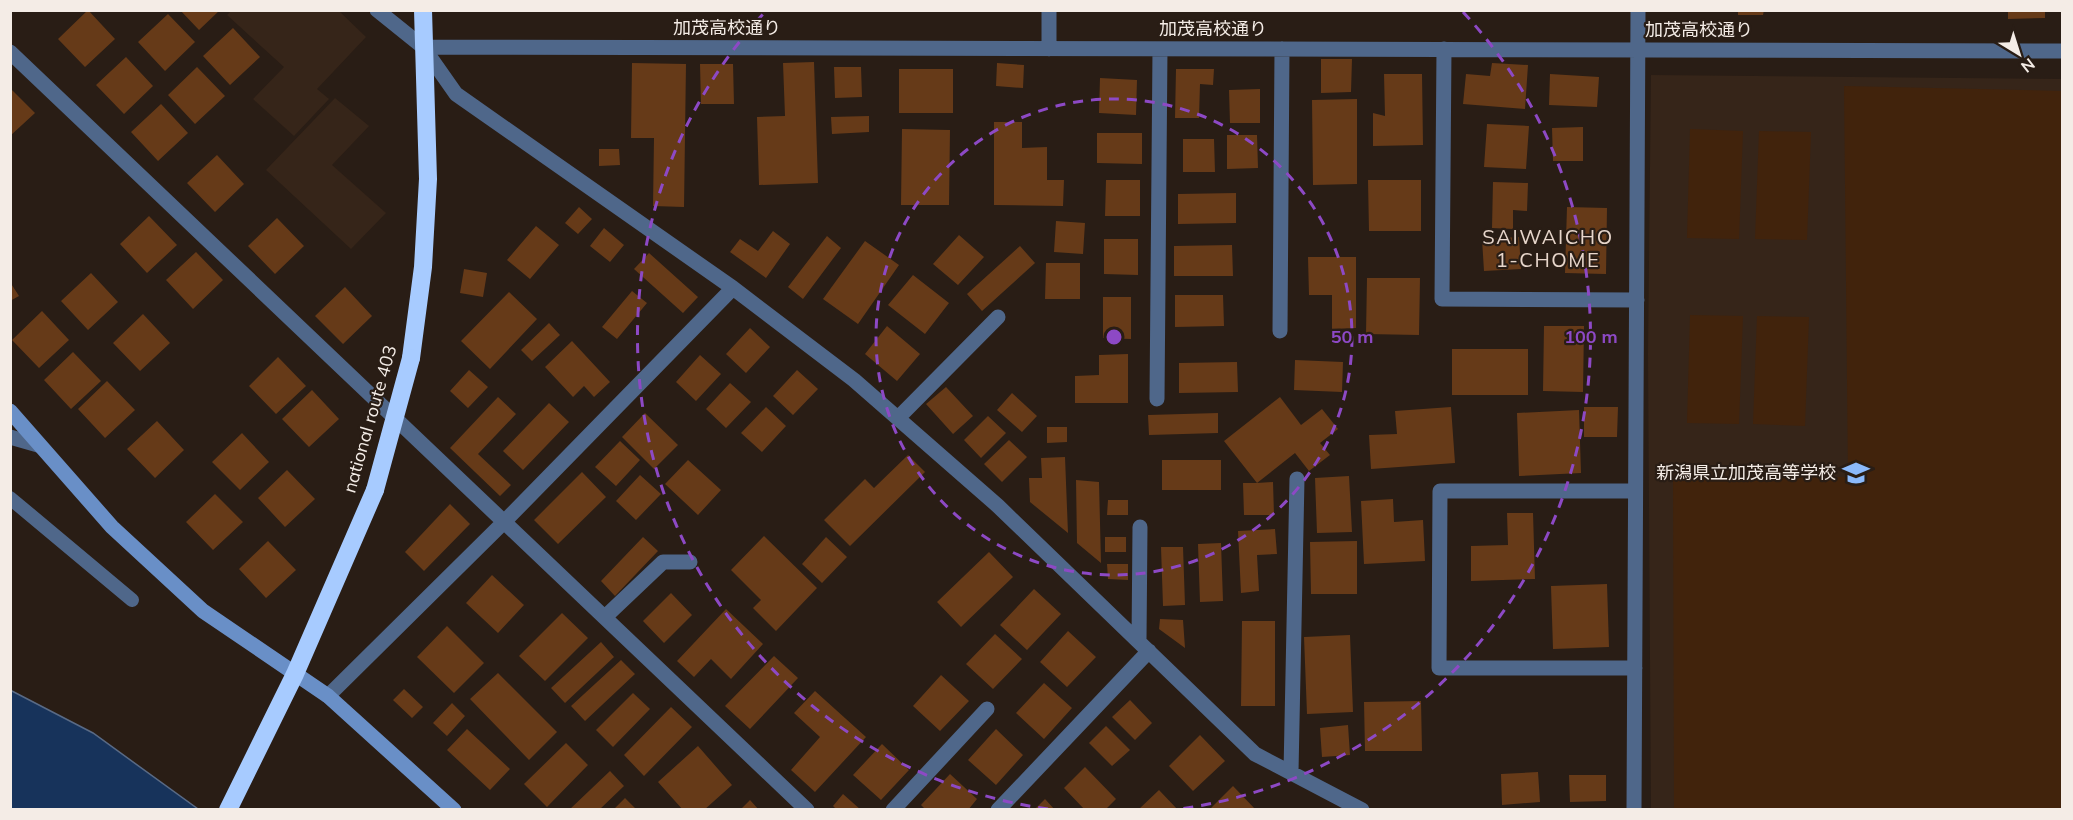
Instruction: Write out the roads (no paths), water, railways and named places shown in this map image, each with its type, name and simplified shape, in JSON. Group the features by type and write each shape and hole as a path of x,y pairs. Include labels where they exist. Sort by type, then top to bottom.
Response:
{"highway":[{"name":"national route 403","path":"228,810 295,674 375,490 411,358 423,267 428,179 423,10"}],"street":[{"path":"377,10 423,47 456,94 733,288 854,380 998,506 1255,754 1362,810"},
{"path":"1049,10 1049,49"},
{"path":"1634,810 1638,10"},
{"name":"加茂高校通り","path":"423,47 2062,51"},
{"path":"1158,399 1160,49"},
{"path":"1280,331 1282,49"},
{"path":"1444,49 1442,299 1637,300"},
{"path":"10,52 807,810"},
{"path":"328,696 504,522 733,288"},
{"path":"898,418 998,317"},
{"path":"10,411 112,527 203,611 328,696 454,810"},
{"path":"10,437 38,445"},
{"path":"1291,772 1297,479"},
{"path":"1635,491 1440,491 1439,668 1635,668"},
{"path":"998,810 1144,646 1140,527"},
{"path":"605,617 663,562 690,562"},
{"path":"893,810 987,709"}],"lane":[{"path":"10,498 132,600"}],"water":[{"path":"10,690 93,733 198,809 11,809"}],"place":[{"name":"新潟県立加茂高等学校","path":"1856,473"}],"district":[{"name":"SAIWAICHO 1-CHOME","path":"1548,248"}]}
